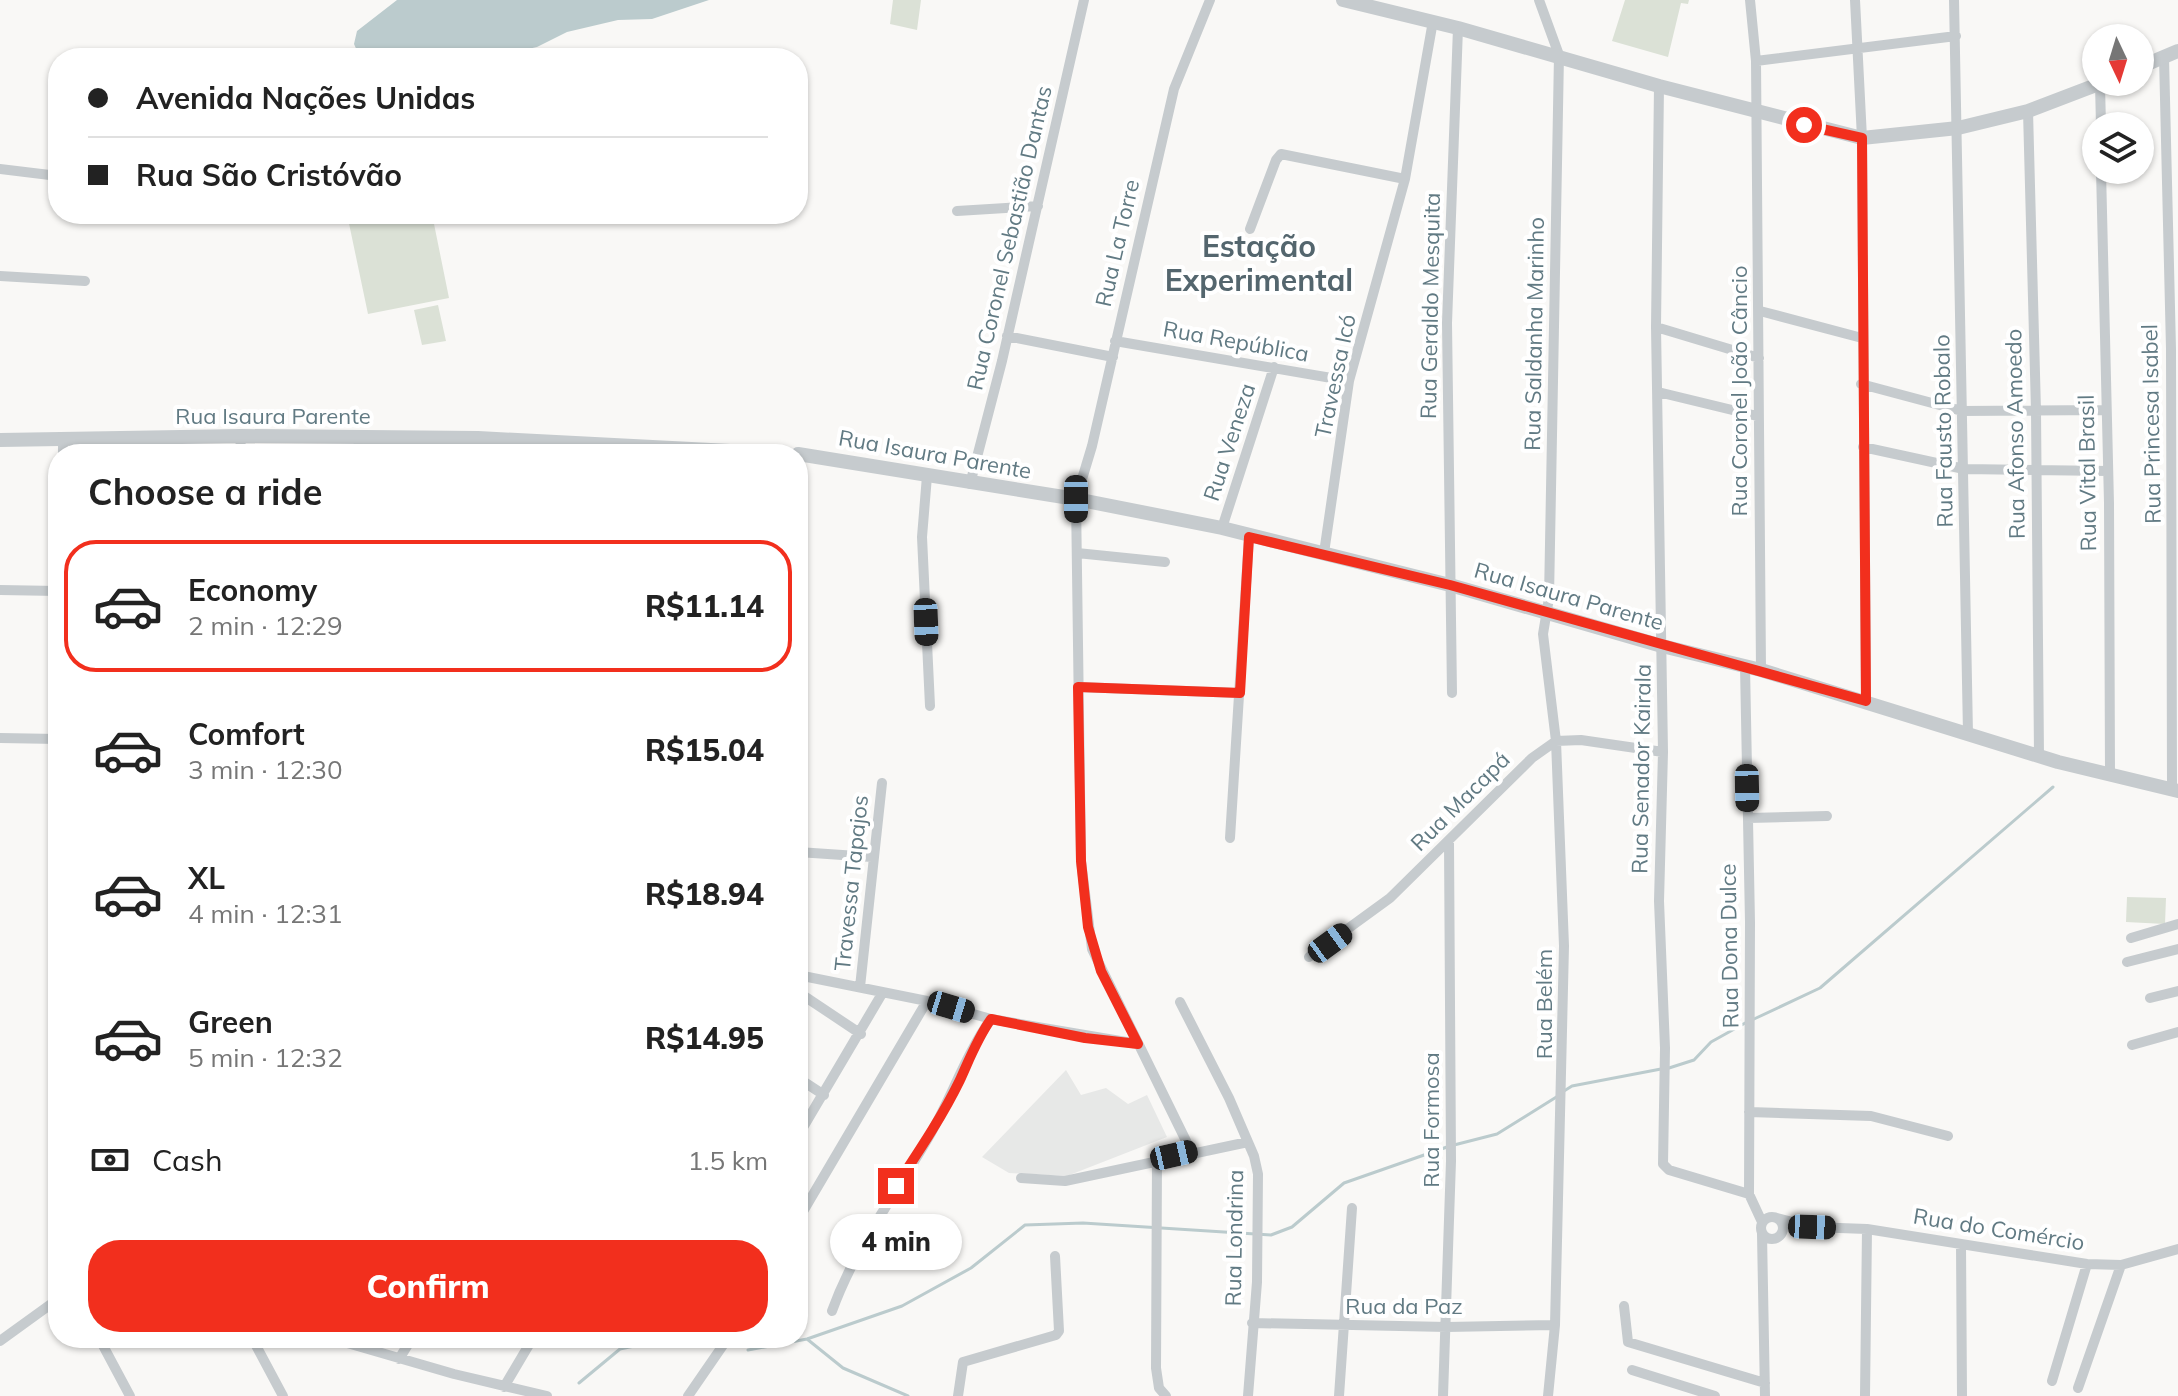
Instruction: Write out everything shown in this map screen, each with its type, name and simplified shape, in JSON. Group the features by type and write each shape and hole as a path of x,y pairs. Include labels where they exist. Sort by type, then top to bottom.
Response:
{"street":[{"name":"Rua Coronel Sebastião Dantas","path":"970,484 1038,206 1084,0"},
{"name":"Rua La Torre","path":"1191,1151 1101,971 1088,927 1081,861 1076,499 1113,357 1177,80 1210,0"},
{"path":"1347,0 1862,138 1958,128 2028,111 2082,91"},
{"path":"1539,0 1559,55"},
{"name":"Rua Coronel João Câncio","path":"1750,0 1756,61 1761,670"},
{"path":"1855,0 1862,138 1861,384 1866,701"},
{"name":"Rua Fausto Robalo","path":"1954,0 1968,734"},
{"name":"Travessa Icó","path":"1324,553 1349,381 1405,179 1433,21"},
{"name":"Rua Geraldo Mesquita","path":"1452,693 1447,323 1458,28"},
{"path":"1756,61 1956,36"},
{"name":"Rua Princesa Isabel","path":"2171,54 2175,791"},
{"name":"Rua Saldanha Marinho","path":"1547,613 1559,55"},
{"name":"Rua Senador Kairala","path":"1659,86 1656,327 1663,752 1659,901 1665,1058 1663,1164 1669,1170 1749,1194"},
{"name":"Rua Afonso Amoedo","path":"2028,111 2036,411 2039,756"},
{"path":"1250,229 1281,154 1405,179"},
{"path":"0,169 48,175"},
{"name":"Rua Vital Brasil","path":"2101,184 2108,471 2110,776"},
{"path":"957,211 1038,206"},
{"path":"0,276 85,281"},
{"path":"1760,311 1862,338"},
{"path":"1656,327 1759,358"},
{"path":"1007,336 1113,357"},
{"name":"Rua República","path":"1115,341 1349,381"},
{"name":"Rua Veneza","path":"1222,528 1274,367"},
{"path":"1861,384 1962,411 2106,410"},
{"path":"1658,392 1757,416"},
{"path":"241,436 241,444"},
{"name":"Rua Isaura Parente","path":"143,444 241,436 335,444"},
{"name":"Rua Isaura Parente","path":"388,444 478,438 526,444"},
{"name":"Rua Isaura Parente","path":"0,440 48,445"},
{"path":"1863,447 1964,469 2108,471"},
{"name":"Rua Isaura Parente","path":"808,456 1076,499 1222,528 1450,585 1662,646 1761,670 2039,756 2175,791"},
{"path":"927,476 922,537 930,706"},
{"path":"1230,838 1249,537"},
{"path":"1077,553 1165,562"},
{"path":"0,590 48,591"},
{"name":"Rua Belém","path":"1547,613 1543,634 1556,741 1563,857 1564,1084 1555,1325 1548,1396"},
{"name":"Rua Dona Dulce","path":"1745,666 1750,1008 1749,1194 1762,1228"},
{"path":"1078,687 1240,693"},
{"path":"0,738 48,739"},
{"path":"1556,741 1581,740 1663,752"},
{"name":"Rua Macapá","path":"1309,957 1390,898 1532,758 1556,741"},
{"name":"Travessa Tapajos","path":"860,987 882,783"},
{"path":"1748,818 1827,816"},
{"name":"Rua Formosa","path":"1443,1396 1451,1161 1449,843"},
{"path":"808,853 872,857"},
{"path":"2131,938 2178,924"},
{"path":"2127,962 2178,949"},
{"path":"808,977 927,1001 991,1019 1085,1038 1138,1044"},
{"path":"2150,998 2178,991"},
{"path":"808,1120 883,992"},
{"path":"808,999 861,1034"},
{"path":"808,1203 927,1001"},
{"name":"Rua Londrina","path":"1180,1002 1248,1142 1258,1174 1248,1396"},
{"path":"832,1311 860,1245 929,1137 977,1039 991,1019"},
{"path":"2132,1045 2178,1032"},
{"path":"808,1085 824,1095"},
{"path":"1749,1112 1871,1116 1948,1136"},
{"path":"1021,1178 1065,1181 1191,1151 1248,1142"},
{"path":"1157,1160 1157,1382 1166,1396"},
{"path":"1339,1396 1352,1208"},
{"path":"1763,1267 1783,1225 1777,1218 1770,1217 1762,1228 1765,1396"},
{"name":"Rua do Comércio","path":"1777,1218 1812,1227 1867,1229 2087,1264 2121,1265 2178,1249"},
{"name":"Rua do Comércio","path":"1780,1235 1812,1227"},
{"path":"1762,1228 1767,1238 1780,1235"},
{"path":"1865,1396 1867,1229"},
{"path":"1961,1244 1962,1396"},
{"path":"958,1396 963,1362 1056,1335 1061,1326 1055,1256"},
{"path":"2052,1381 2087,1264"},
{"path":"2078,1388 2121,1265"},
{"path":"0,1341 48,1306"},
{"path":"1624,1306 1628,1342 1765,1383"},
{"name":"Rua da Paz","path":"1252,1323 1447,1327 1555,1325"},
{"path":"104,1348 130,1396"},
{"path":"257,1348 283,1396"},
{"path":"363,1348 547,1396"},
{"path":"399,1359 406,1348"},
{"path":"504,1387 527,1348"},
{"path":"688,1396 721,1348"},
{"path":"1632,1370 1715,1396"}],"shaded area":[{"path":"397,0 709,0 652,19 618,20 567,32 532,48 356,48 357,31"},
{"path":"893,0 921,0 917,30 890,24"},
{"path":"1625,0 1689,0 1688,4 1681,3 1668,57 1612,41"},
{"path":"349,224 434,224 449,298 368,314"},
{"path":"438,305 446,341 422,345 414,310"},
{"path":"2127,897 2166,898 2165,924 2126,922"},
{"path":"1066,1070 1081,1095 1106,1088 1128,1104 1147,1095 1167,1137 1067,1176 1009,1173 982,1157"}],"waterway":[{"path":"1754,1019 1820,988 2053,787"},
{"path":"1669,1068 1694,1060 1711,1042 1747,1022"},
{"path":"1564,1091 1572,1086 1661,1069"},
{"path":"1454,1145 1497,1134 1558,1096"},
{"path":"808,1339 902,1306 971,1268 1025,1225 1083,1223 1271,1235 1292,1227 1344,1183 1447,1147"},
{"path":"808,1340 843,1368 908,1396"},
{"path":"579,1383 625,1348"},
{"path":"748,1350 759,1348"}],"district":[{"name":"Estação Experimental","path":"1259,264"}],"route":[{"path":"896,1186 929,1137 977,1039 991,1019 1085,1038 1138,1044 1101,971 1088,927 1081,861 1078,687 1240,693 1249,537 1450,585 1866,701 1867,527 1861,384 1862,138 1804,125"}]}
